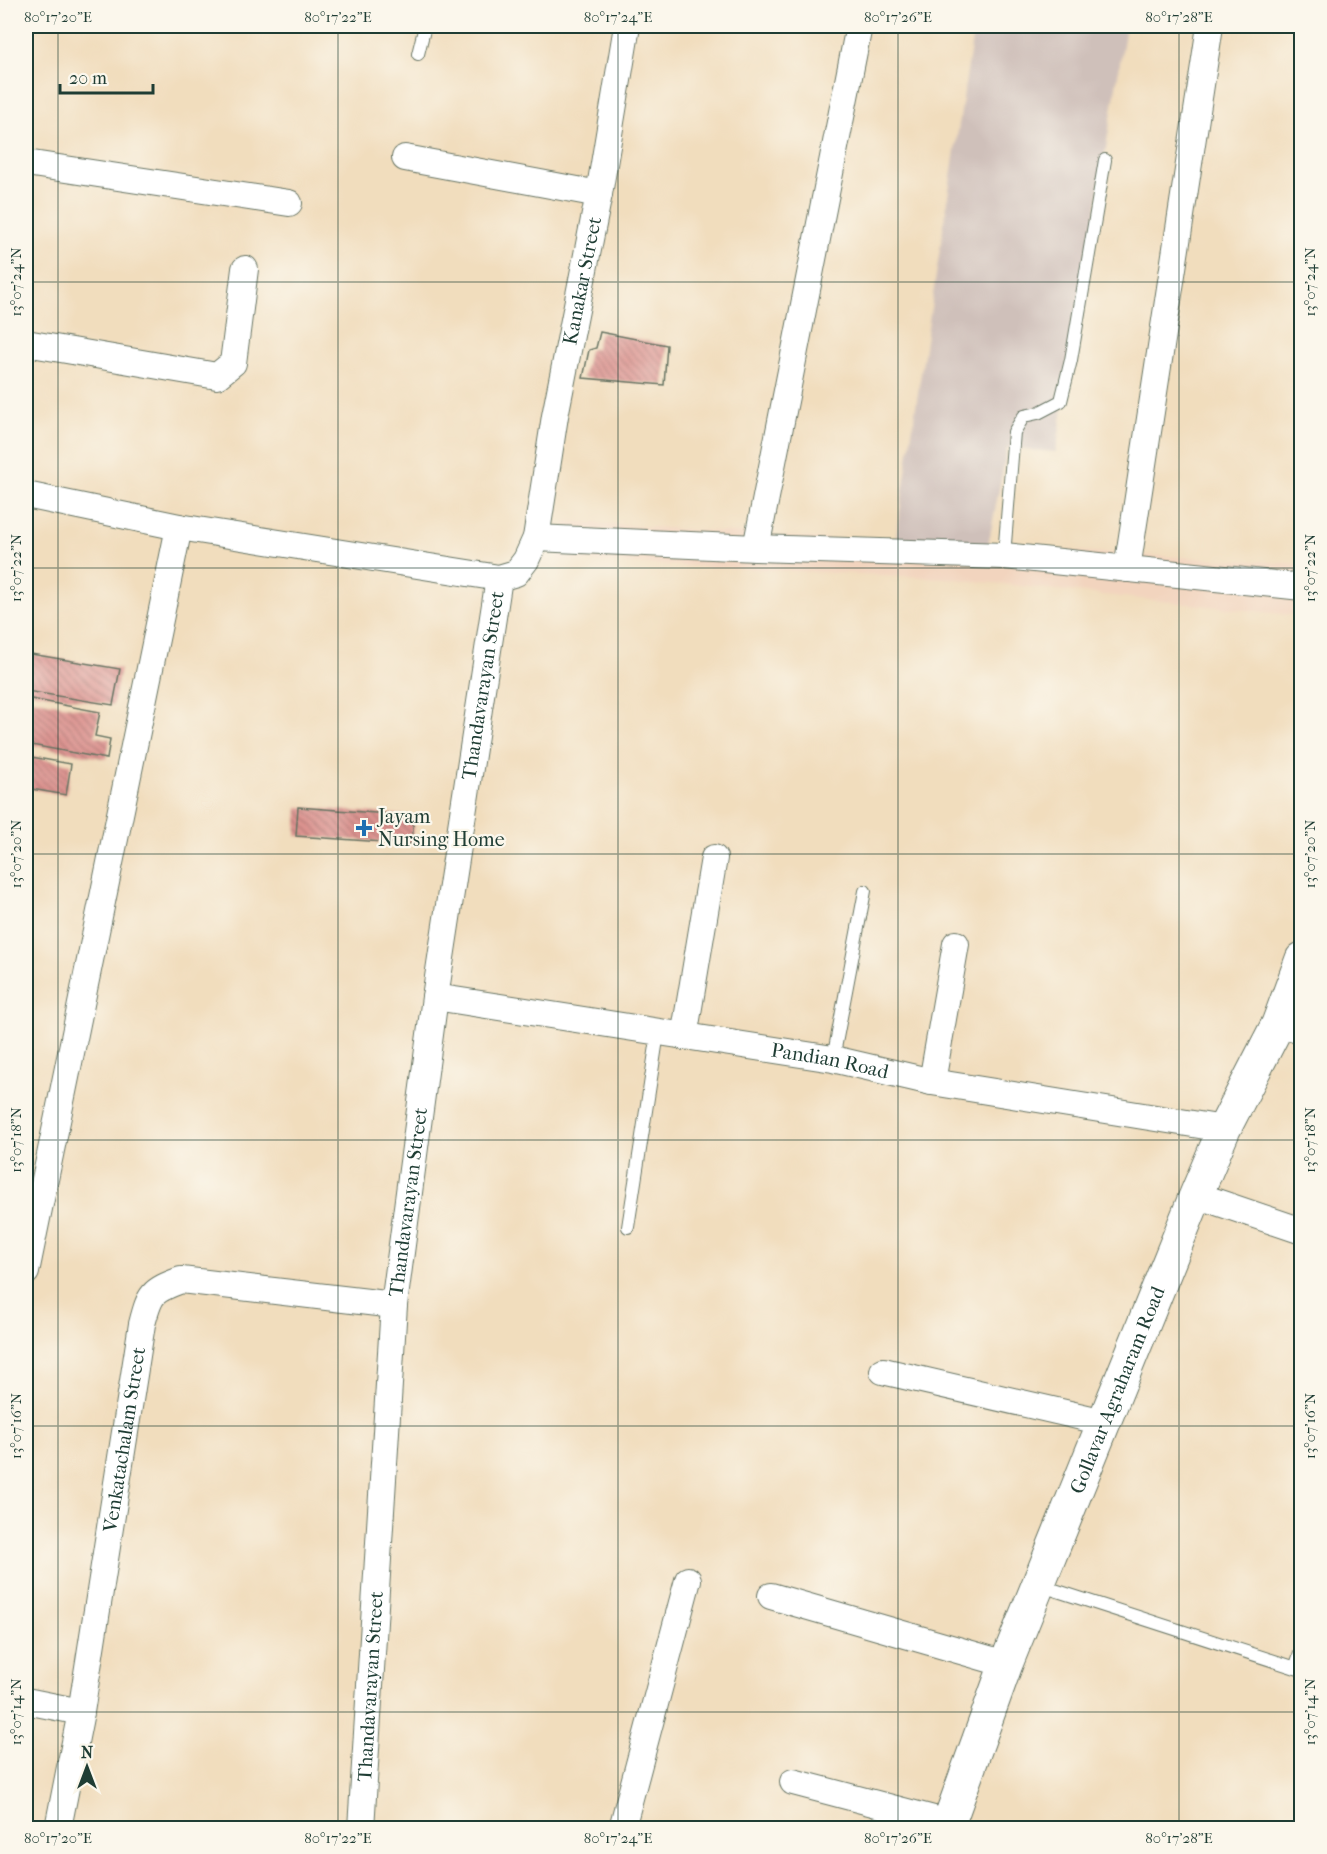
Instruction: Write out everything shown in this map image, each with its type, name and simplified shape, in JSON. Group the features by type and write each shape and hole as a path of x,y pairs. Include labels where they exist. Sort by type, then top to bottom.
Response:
{"street":[{"name":"Kanakar Street","path":"499,578 516,573 526,560 536,538 555,416 599,194 627,26"},
{"path":"756,548 859,26"},
{"path":"1127,569 1210,26"},
{"path":"405,158 599,194"},
{"path":"26,163 289,203"},
{"path":"26,343 217,376 233,363 245,269"},
{"path":"26,495 179,527 499,578"},
{"path":"26,1272 179,527"},
{"path":"536,538 1004,556 1302,587"},
{"name":"Thandavarayan Street","path":"361,1828 394,1305 435,997 499,578"},
{"path":"684,1037 714,858"},
{"path":"932,1082 956,944"},
{"name":"Gollavar Agraharam Road","path":"948,1826 1006,1664 1224,1129 1290,1027 1302,959"},
{"name":"Pandian Road","path":"435,997 832,1059 932,1082 1224,1129"},
{"path":"1196,1196 1302,1231"},
{"name":"Venkatachalam Street","path":"58,1828 81,1712 142,1324 149,1298 162,1287 181,1280 394,1305"},
{"path":"882,1371 1104,1422"},
{"path":"622,1828 688,1580"},
{"path":"771,1596 1006,1664"},
{"path":"26,1701 81,1712"},
{"path":"793,1782 948,1826"}],"lane":[{"path":"418,54 425,26"},
{"path":"1004,556 1014,432 1024,416 1038,413 1061,401 1071,360 1104,160"},
{"path":"832,1059 865,891"},
{"path":"628,1227 658,1033"},
{"path":"1038,1585 1298,1669 1302,1648"}],"shaded area":[{"path":"974,26 1126,26 1056,452 1007,448 988,546 895,544"},
{"path":"566,521 895,544 988,546 1301,564 1301,616 945,578 558,560"}],"building":[{"path":"600,332 667,345 664,385 583,378 589,350 596,348"},
{"path":"31,654 120,669 113,705 26,691"},
{"path":"26,698 100,712 95,736 110,739 107,759 26,744"},
{"path":"26,756 71,764 66,795 26,788"},
{"path":"298,807 414,816 412,844 296,836"}],"place":[{"name":"Jayam Nursing Home","path":"364,828"}]}
